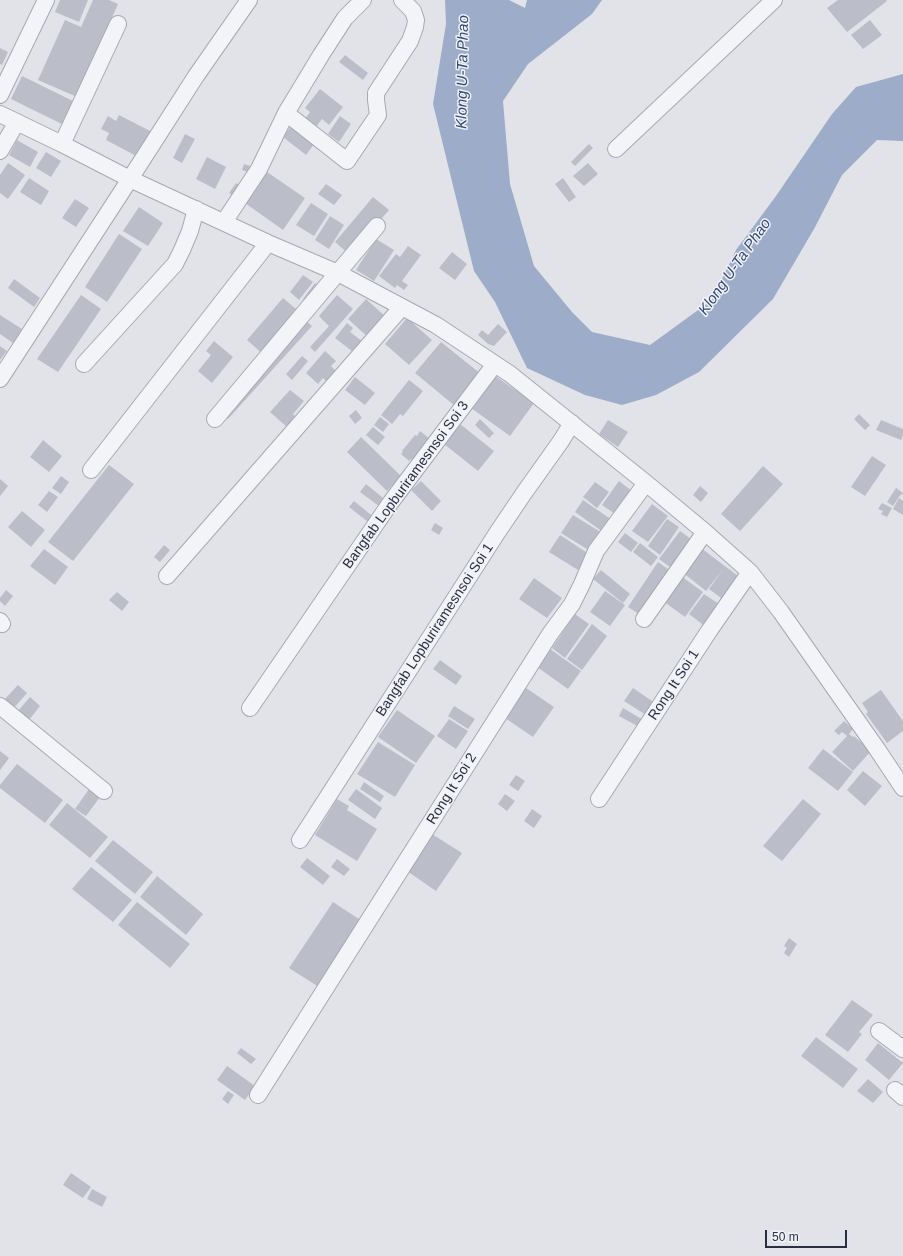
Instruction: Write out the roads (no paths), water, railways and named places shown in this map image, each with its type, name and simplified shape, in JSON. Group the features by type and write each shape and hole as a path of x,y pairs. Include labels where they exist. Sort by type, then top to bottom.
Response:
{"street":[{"path":"0,95 46,0"},
{"path":"0,379 5,365 130,179 196,76 249,0"},
{"path":"224,222 259,169 286,113 321,55 345,18 363,0"},
{"path":"286,113 347,161 378,115 376,93 410,41 415,27 416,20 413,11 402,0"},
{"path":"616,149 774,0"},
{"path":"62,144 118,24"},
{"path":"0,114 130,179 268,243 338,273 436,325 510,374 646,483 750,572 781,612 903,788"},
{"path":"0,151 17,122"},
{"path":"84,364 174,264 190,231 196,209"},
{"path":"215,419 377,226"},
{"path":"91,470 268,243"},
{"path":"167,576 402,307"},
{"name":"Bangfab Lopburiramesnsoi Soi 3","path":"250,708 391,502 495,364"},
{"name":"Bangfab Lopburiramesnsoi Soi 1","path":"300,840 497,533 572,423"},
{"name":"Rong It Soi 2","path":"258,1095 546,641 572,604 596,551 646,483"},
{"path":"644,619 705,532"},
{"name":"Rong It Soi 1","path":"599,799 709,631 750,572"},
{"path":"0,706 104,790"},
{"path":"880,1031 903,1049"}],"water":[{"name":"Klong U-Ta Phao","path":"445,0 509,0 525,8 527,0 602,0 592,14 528,64 503,101 510,184 534,266 572,312 592,332 650,345 712,300 736,250 776,196 832,114 856,87 903,74 903,141 877,140 842,175 814,229 773,299 699,372 656,395 622,405 585,395 527,368 495,302 474,271 433,104 446,24"}]}
